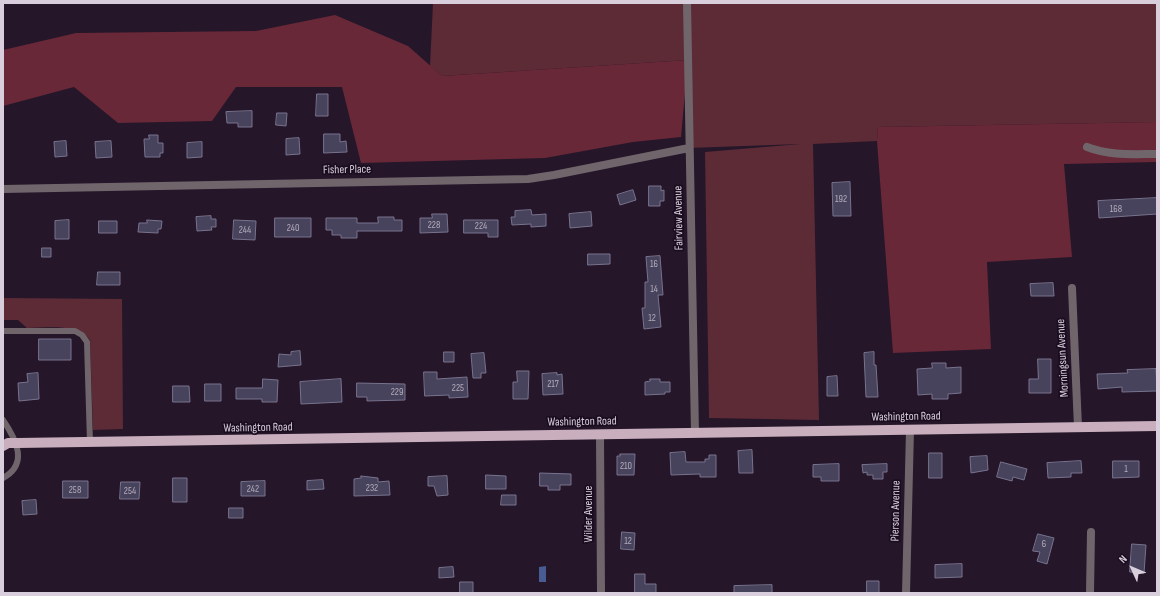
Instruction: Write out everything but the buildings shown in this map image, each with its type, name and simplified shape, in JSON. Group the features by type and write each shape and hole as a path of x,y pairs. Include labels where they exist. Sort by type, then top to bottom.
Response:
{"main road":[{"name":"Washington Road","path":"8,443 90,443 1157,426"}],"street":[{"name":"Fairview Avenue","path":"687,3 695,433"},
{"path":"1087,147 1113,154 1157,154"},
{"name":"Fisher Place","path":"3,189 528,179 554,176 689,148"},
{"name":"Morningsun Avenue","path":"1072,288 1078,427"},
{"name":"Pierson Avenue","path":"906,593 910,430"},
{"name":"Wilder Avenue","path":"600,435 601,593"},
{"path":"1090,593 1091,532"}],"lane":[{"path":"3,331 75,331 82,335 87,342 90,443"},
{"path":"3,420 8,443 18,458 10,474 3,478"}],"shaded area":[{"path":"433,3 1157,3 1157,122 878,127 877,141 813,144 819,420 709,418 705,152 800,144 689,148 688,60 442,76 430,66"},
{"path":"335,15 408,46 442,76 688,60 681,137 633,142 545,158 361,163 342,87 236,87 212,121 118,123 74,87 3,106 3,50 76,33 256,31"},
{"path":"1157,122 1157,162 1064,164 1072,257 987,262 991,349 893,353 877,141 878,127"},
{"path":"3,298 122,299 123,429 93,430 90,340 77,331 70,329 52,327 27,328 18,320 3,320"}],"water":[{"path":"546,566 546,582 539,582 539,567"}]}
